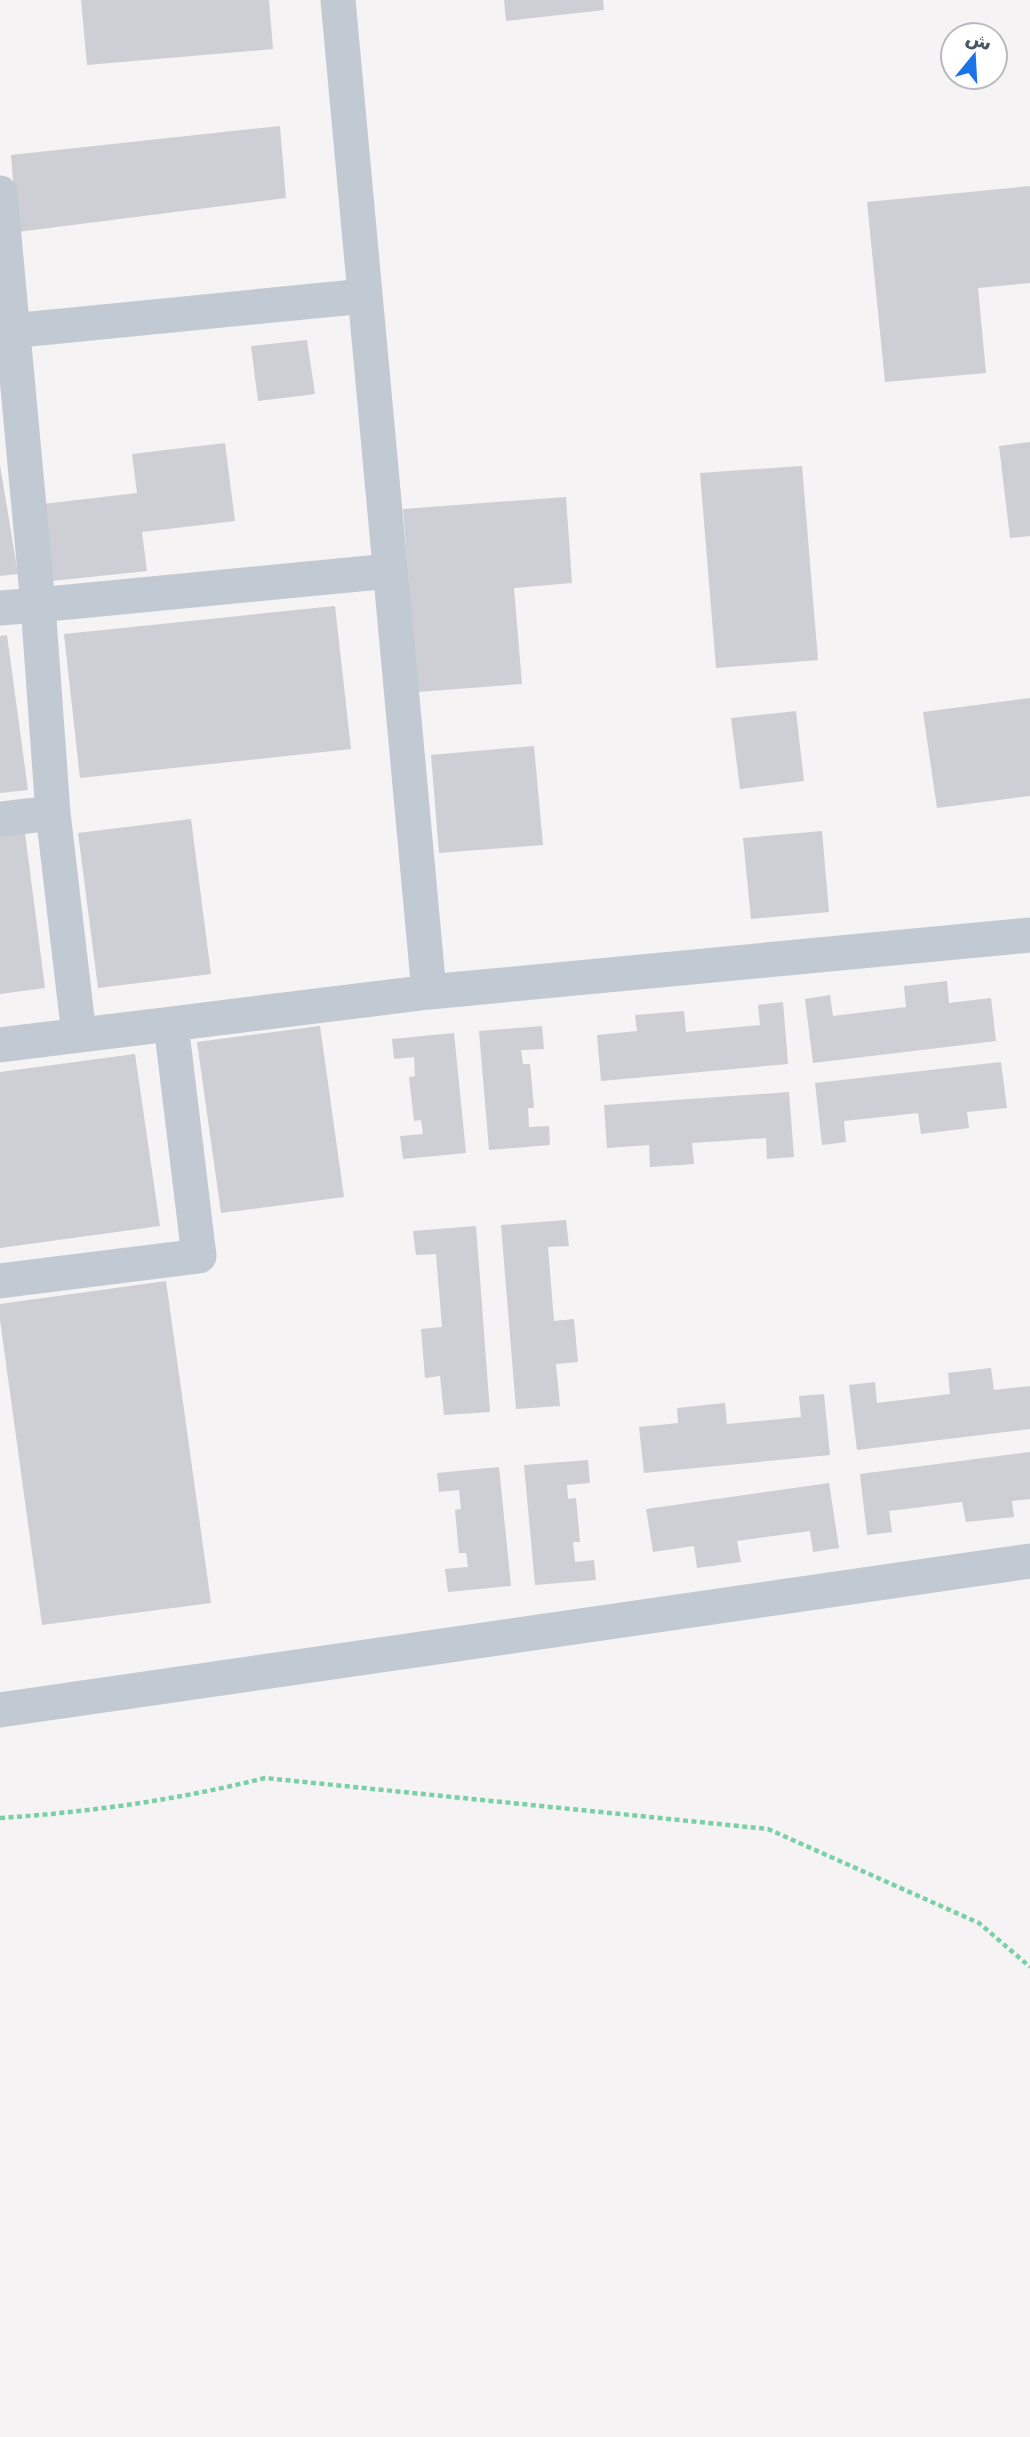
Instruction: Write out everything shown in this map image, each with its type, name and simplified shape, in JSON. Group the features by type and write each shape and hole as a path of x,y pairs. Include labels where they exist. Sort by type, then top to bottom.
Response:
{"street":[{"path":"338,0 429,992"},
{"path":"0,192 6,331 38,605 53,813 79,1035"},
{"path":"6,331 365,296"},
{"path":"0,608 390,571"},
{"path":"0,819 53,813"},
{"path":"0,1045 429,992 1030,935"},
{"path":"0,1281 199,1255 171,1024"},
{"path":"0,1710 1030,1561"}],"path":[{"path":"0,1818 101,1810 202,1794 265,1778 768,1829 979,1923 1030,1967"}],"building":[{"path":"81,0 269,0 273,49 87,65"},
{"path":"504,0 603,0 604,10 506,21"},
{"path":"280,126 286,198 17,232 11,155"},
{"path":"1030,186 1030,283 978,288 986,373 885,382 867,202"},
{"path":"307,340 315,394 258,401 251,346"},
{"path":"1030,442 1030,536 1010,538 999,446"},
{"path":"225,443 235,521 142,532 147,571 52,581 43,504 137,493 132,454"},
{"path":"0,465 18,574 0,576"},
{"path":"802,466 818,660 716,668 700,473"},
{"path":"566,497 572,583 514,588 522,684 417,692 403,509"},
{"path":"335,606 351,749 80,778 64,634"},
{"path":"7,635 28,790 0,793 0,636"},
{"path":"1030,698 1030,796 937,808 923,712"},
{"path":"796,711 804,781 740,789 731,718"},
{"path":"534,746 543,845 439,853 431,755"},
{"path":"191,819 211,974 98,988 78,833"},
{"path":"822,831 829,912 751,919 743,838"},
{"path":"25,833 45,988 0,994 0,836"},
{"path":"947,981 949,1003 991,998 996,1041 813,1063 805,999 830,995 833,1016 906,1007 904,986"},
{"path":"783,1002 788,1064 601,1081 597,1035 637,1031 635,1015 684,1011 686,1032 760,1025 758,1005"},
{"path":"320,1026 344,1197 221,1213 197,1042"},
{"path":"542,1026 544,1049 521,1050 523,1064 530,1064 534,1108 528,1108 529,1127 549,1126 550,1145 489,1150 479,1031"},
{"path":"454,1033 466,1153 403,1159 400,1136 423,1134 421,1120 414,1121 409,1077 415,1076 414,1057 394,1059 392,1039"},
{"path":"135,1054 160,1226 0,1248 0,1072"},
{"path":"1001,1062 1007,1108 967,1112 969,1128 921,1134 918,1113 844,1121 846,1142 822,1145 815,1083"},
{"path":"789,1092 794,1157 767,1159 766,1138 692,1143 694,1164 650,1167 649,1145 607,1148 604,1105"},
{"path":"566,1220 569,1246 548,1247 554,1321 574,1319 578,1362 556,1364 560,1406 516,1409 501,1225"},
{"path":"476,1226 490,1412 444,1415 440,1376 425,1378 421,1329 442,1327 436,1254 416,1255 413,1231"},
{"path":"166,1281 211,1603 42,1625 0,1304"},
{"path":"991,1368 994,1390 1030,1386 1030,1429 857,1450 849,1385 875,1382 877,1403 950,1394 948,1373"},
{"path":"824,1394 830,1455 644,1473 639,1427 678,1423 677,1408 725,1403 727,1424 801,1417 799,1396"},
{"path":"1030,1452 1030,1499 1012,1501 1014,1517 966,1522 962,1502 889,1511 892,1532 867,1535 860,1474"},
{"path":"588,1460 590,1483 567,1485 568,1499 576,1498 580,1542 573,1542 575,1562 594,1560 596,1580 535,1585 524,1465"},
{"path":"499,1467 511,1586 448,1592 445,1569 468,1567 466,1553 459,1553 455,1510 461,1509 459,1490 439,1492 437,1473"},
{"path":"829,1483 839,1548 813,1552 810,1531 737,1541 741,1562 697,1568 694,1546 653,1552 646,1509"}]}
